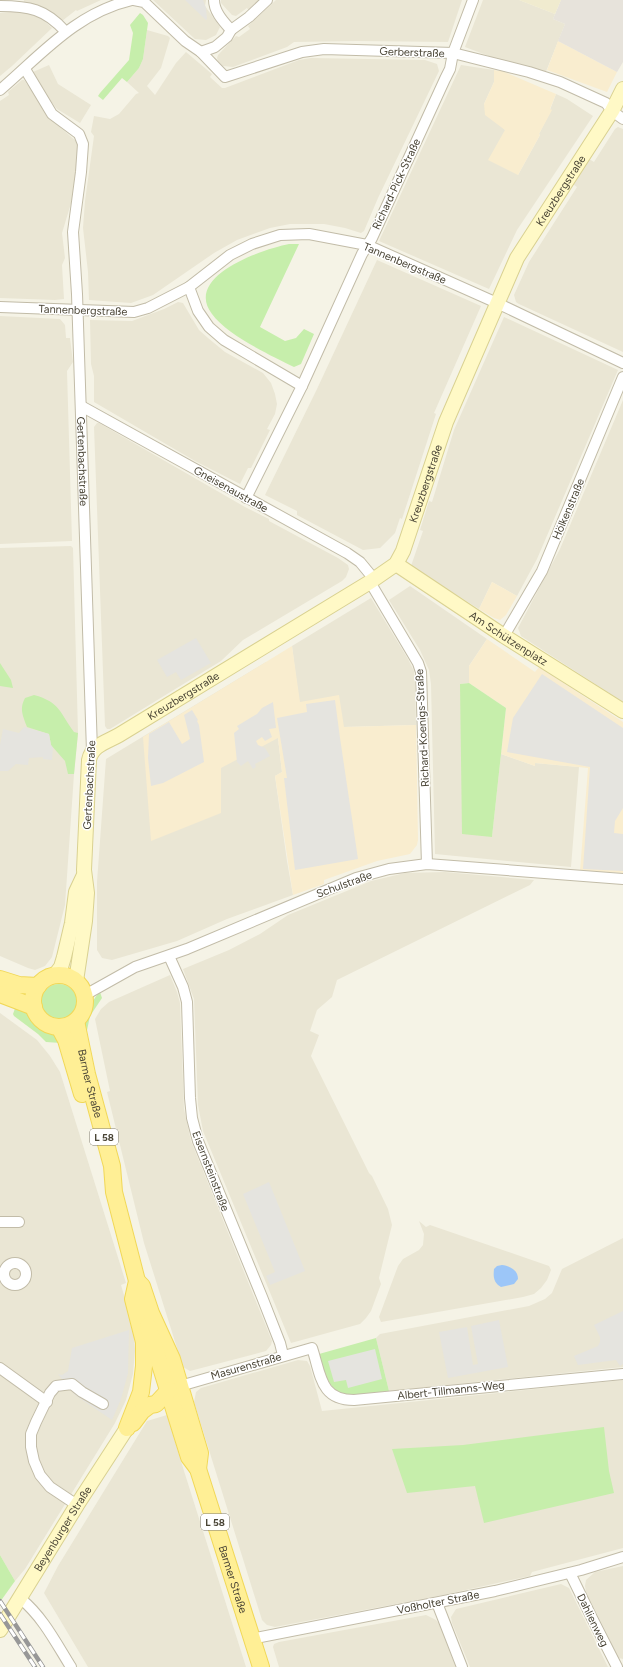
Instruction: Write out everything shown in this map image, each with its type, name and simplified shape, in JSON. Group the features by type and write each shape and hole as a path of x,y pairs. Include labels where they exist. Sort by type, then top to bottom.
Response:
{"main road":[{"name":"Kreuzbergstraße","path":"92,751 372,581 396,564 408,541 446,422 517,258 612,111 623,89"},
{"name":"Am Schützenplatz","path":"396,564 504,636 623,711"},
{"name":"Gertenbachstraße","path":"76,981 85,921 87,893 84,876 89,760 92,751"},
{"name":"Gertenbachstraße","path":"55,975 61,967 64,957 72,923 76,892 84,876"},
{"path":"55,975 70,977 76,981 85,995 85,1006 83,1012 76,1021 68,1026 59,1027 45,1023 38,1016 34,1007 35,992 38,986 49,977 55,975"},
{"path":"0,979 18,985 38,986"},
{"path":"0,994 34,1007"},
{"name":"Barmer Straße","path":"76,1021 84,1061 112,1166 114,1192 136,1284 200,1453 198,1468 261,1667"},
{"name":"Barmer Straße","path":"59,1027 66,1040 104,1170 114,1192"},
{"path":"128,1428 141,1392 144,1360 144,1342 133,1299 136,1284"},
{"path":"137,1404 142,1397 153,1390 175,1388"},
{"path":"128,1428 142,1411 150,1405 156,1404 175,1388"},
{"name":"Beyenburger Straße","path":"0,1630 77,1505 128,1428"}],"street":[{"path":"0,90 65,32 93,15 120,3 133,0 144,2 185,41 201,52 215,46 226,37 231,30 267,0"},
{"path":"214,0 219,16 231,30"},
{"name":"Richard-Pick-Straße","path":"246,498 302,386 450,69 452,53 473,0"},
{"path":"0,6 20,3 41,11 58,23 65,32"},
{"name":"Gerberstraße","path":"201,52 225,77 302,52 324,49 452,53 529,72 560,82 606,103 612,111 623,119"},
{"name":"Gertenbachstraße","path":"25,69 52,114 80,134 83,144 73,232 77,294 92,751"},
{"name":"Tannenbergstraße","path":"0,307 134,312 148,308 189,287 230,255 252,244 280,235 309,234 367,245 497,303 623,363"},
{"path":"189,287 198,311 209,327 224,340 302,386"},
{"name":"Hölkenstraße","path":"504,636 542,571 623,377"},
{"name":"Gneisenaustraße","path":"81,406 347,553 360,562 372,581"},
{"name":"Richard-Koenigs-Straße","path":"372,581 418,663 421,672 427,864"},
{"name":"Schulstraße","path":"85,995 123,972 155,959 169,956 356,878 389,869 427,864 623,879"},
{"name":"Eisernsteinstraße","path":"169,956 183,987 187,1002 190,1098 192,1118 198,1141 262,1297 280,1343 283,1355"},
{"path":"0,1222 19,1222"},
{"name":"Masurenstraße","path":"175,1388 283,1355 312,1348"},
{"name":"Albert-Tillmanns-Weg","path":"312,1348 326,1389 333,1397 343,1400 623,1374"},
{"path":"0,1368 46,1402"},
{"path":"77,1505 50,1487 40,1475 34,1461 31,1447 31,1434 50,1393 56,1386 72,1384 82,1392 103,1404"},
{"name":"Voßholter Straße","path":"251,1639 437,1603 570,1573 623,1557"},
{"name":"Dahlienweg","path":"570,1573 617,1667"},
{"path":"21,1598 33,1608 41,1618 71,1667"},
{"path":"437,1603 462,1667"}],"shaded area":[{"path":"24,0 101,0 77,11 76,10 62,21 44,9 23,4"},
{"path":"153,0 206,0 205,6 220,27 216,35 206,40 195,39"},
{"path":"185,0 203,0 206,8 207,19 206,20"},
{"path":"221,0 260,0 249,11 247,8 236,16 232,15 221,3"},
{"path":"276,0 462,0 448,42 294,42 287,47 233,67 223,66 218,61 218,55 236,36 239,37 250,29 248,26"},
{"path":"483,0 519,0 555,14 553,19 565,24 545,74 522,65 510,64 465,47"},
{"path":"519,0 561,0 555,14"},
{"path":"561,0 623,0 623,62 617,72 558,41 565,24 553,19"},
{"path":"20,11 41,18 52,28 0,76 0,13"},
{"path":"147,30 168,36 170,38 161,68 147,86 155,95 176,63 186,52 212,74 210,77 222,88 299,60 311,58 425,60 437,64 439,71 378,198 364,231 361,233 324,224 290,224 270,228 237,240 214,253 153,295 131,303 89,300 88,272 83,228 85,201 94,136 91,132 94,116 110,119 119,114 136,94 139,93 127,82 139,68 143,59"},
{"path":"558,41 617,72 607,92 547,70"},
{"path":"49,65 58,84 91,105 80,123 57,109 43,91 33,72"},
{"path":"461,65 494,70 494,82 484,104 505,130 518,175 540,135 539,134 551,110 556,94 567,99 593,116 517,230 489,289 379,241"},
{"path":"494,70 500,70 556,94 550,109 552,110 518,175 488,160 505,130 485,115 484,104 494,82"},
{"path":"24,80 54,122 77,142 79,149 72,200 62,233 65,258 62,265 64,299 0,298 0,101 9,95 8,92"},
{"path":"618,127 623,129 623,352 519,304 516,302 514,295 529,262 577,187 573,184 589,159 594,162 615,129"},
{"path":"377,260 481,306 434,413 436,414 402,519 400,518 395,533 380,548 363,550 297,515 297,511 265,495 317,389"},
{"path":"178,302 183,303 199,330 208,338 225,352 263,373 271,383 275,394 277,404 275,414 267,429 270,430 251,468 248,468 240,484 195,461 94,402 94,376 91,364 90,320 132,321"},
{"path":"0,316 60,319 65,325 66,338 70,338 73,362 67,371 72,541 0,544"},
{"path":"504,317 618,370 537,559 517,596 492,582 479,609 411,566 423,531 420,530 429,501 432,502 454,430"},
{"path":"623,400 623,702 521,636 518,628 560,549"},
{"path":"97,423 245,507 269,519 269,521 338,558 348,565 349,569 346,577 342,581 243,640 221,661 110,729 107,729 105,726 94,427"},
{"path":"71,546 73,548 78,733 65,905 52,957 45,966 35,970 0,956 0,548"},
{"path":"492,582 517,596 506,615 500,620 479,609"},
{"path":"410,586 487,639 469,666 469,683 460,684 492,837 501,754 535,766 535,763 579,767 571,867 435,854 431,684 429,670 420,650 389,600"},
{"path":"371,598 414,671 416,725 343,727 299,702 292,646"},
{"path":"196,638 211,663 181,680 176,672 167,677 157,660"},
{"path":"487,639 535,672 539,667 623,722 623,873 580,871 588,768 535,763 535,766 501,754 506,708 469,683 469,666"},
{"path":"292,646 300,702 339,695 344,727 416,725 418,840 417,845 410,854 377,861 324,880 324,884 293,895 275,776 282,772 278,738 221,768 221,813 151,841 143,737"},
{"path":"266,662 271,680 282,772 275,776 293,895 227,919 177,941 112,960 102,958 97,950 97,882 106,759"},
{"path":"542,674 623,728 623,808 615,821 614,833 623,834 623,871 583,869 590,767 507,752 513,718"},
{"path":"335,700 358,859 295,870 284,778 287,778 277,718 307,712 306,704"},
{"path":"273,702 276,728 269,729 272,737 265,741 262,737 256,741 258,745 265,748 270,756 255,764 256,767 253,769 248,761 241,766 237,762 234,733 239,729 237,726"},
{"path":"192,710 198,720 204,762 163,783 151,786 148,758 149,734 169,722 182,744 190,739 184,715"},
{"path":"24,727 49,734 53,748 52,760 43,759 43,757 29,758 28,765 16,764 8,771 0,771 0,745 3,729 19,733"},
{"path":"445,872 534,880 530,885 337,980 332,997 317,1010 310,1031 319,1035 311,1056 388,1209 392,1225 379,1278 381,1284 371,1311 366,1318 360,1324 291,1343 203,1131 198,1105 194,999 183,969 229,950 260,934 288,915 371,881 405,873"},
{"path":"170,975 180,1003 184,1109 191,1141 272,1341 271,1345 266,1351 190,1371 183,1367 144,1243 107,1092 110,1091 95,1019 101,1009 109,1002"},
{"path":"0,1013 37,1040 50,1056 60,1072 126,1283 121,1285 134,1329 135,1351 133,1374 126,1400 115,1423 25,1569 15,1581 0,1555"},
{"path":"269,1182 305,1271 270,1285 266,1276 275,1272 243,1194"},
{"path":"419,1221 426,1227 430,1225 549,1266 551,1270 547,1280 534,1294 523,1297 381,1322 379,1317 398,1266 403,1259 419,1250 423,1245 424,1234"},
{"path":"623,1238 623,1367 389,1391 376,1338 380,1334 529,1306 545,1299 552,1293 562,1269"},
{"path":"623,1311 623,1364 620,1366 616,1360 578,1365 574,1356 598,1346 600,1342 600,1337 594,1325"},
{"path":"499,1320 508,1367 448,1378 439,1332 467,1327 473,1365 478,1364 471,1326"},
{"path":"129,1330 128,1373 121,1399 112,1420 75,1395 58,1374 62,1375 68,1371 72,1348"},
{"path":"375,1349 382,1379 348,1388 346,1380 334,1382 328,1361"},
{"path":"298,1360 307,1361 310,1366 322,1411 623,1380 623,1548 532,1572 530,1576 443,1595 275,1627 267,1625 262,1620 194,1402 196,1392 201,1388"},
{"path":"167,1415 246,1667 88,1667 44,1593 58,1566 147,1421"},
{"path":"623,1566 623,1659 619,1658 586,1592 585,1586 586,1580 595,1572"},
{"path":"561,1584 569,1588 608,1667 470,1667 452,1623 451,1617 456,1609"},
{"path":"426,1615 436,1620 440,1625 456,1667 279,1667 273,1647 274,1644 279,1642"}],"green space":[{"path":"140,13 148,23 143,59 139,68 127,82 122,78 103,100 98,96 129,60 133,33 130,25"},
{"path":"289,244 299,244 260,327 285,341 296,338 304,329 314,334 301,364 294,367 238,337 219,322 212,314 206,300 208,288 217,276 230,267 246,258"},
{"path":"0,663 11,680 13,688 0,686"},
{"path":"469,683 506,708 492,837 462,834 460,684"},
{"path":"34,695 49,701 54,705 74,732 78,733 74,774 68,774 65,761 51,745 49,734 27,727 22,712 22,706 25,698"},
{"path":"59,984 72,989 77,1002 72,1015 59,1020 46,1015 41,1002 46,989"},
{"path":"100,992 102,998 90,1016 86,1035 83,1024 92,1003"},
{"path":"17,1003 29,1012 39,1026 55,1035 61,1043 46,1042 14,1016 13,1014"},
{"path":"376,1338 389,1391 351,1395 342,1394 329,1382 319,1354"},
{"path":"604,1427 609,1471 614,1493 484,1523 475,1486 407,1493 392,1449 463,1445"},
{"path":"0,1555 15,1581 0,1602"}],"water":[{"path":"502,1265 511,1267 517,1273 518,1279 514,1284 501,1287 495,1282 494,1269 497,1266"}],"railway":[{"path":"0,1601 43,1667"},
{"path":"0,1614 35,1667"}]}
